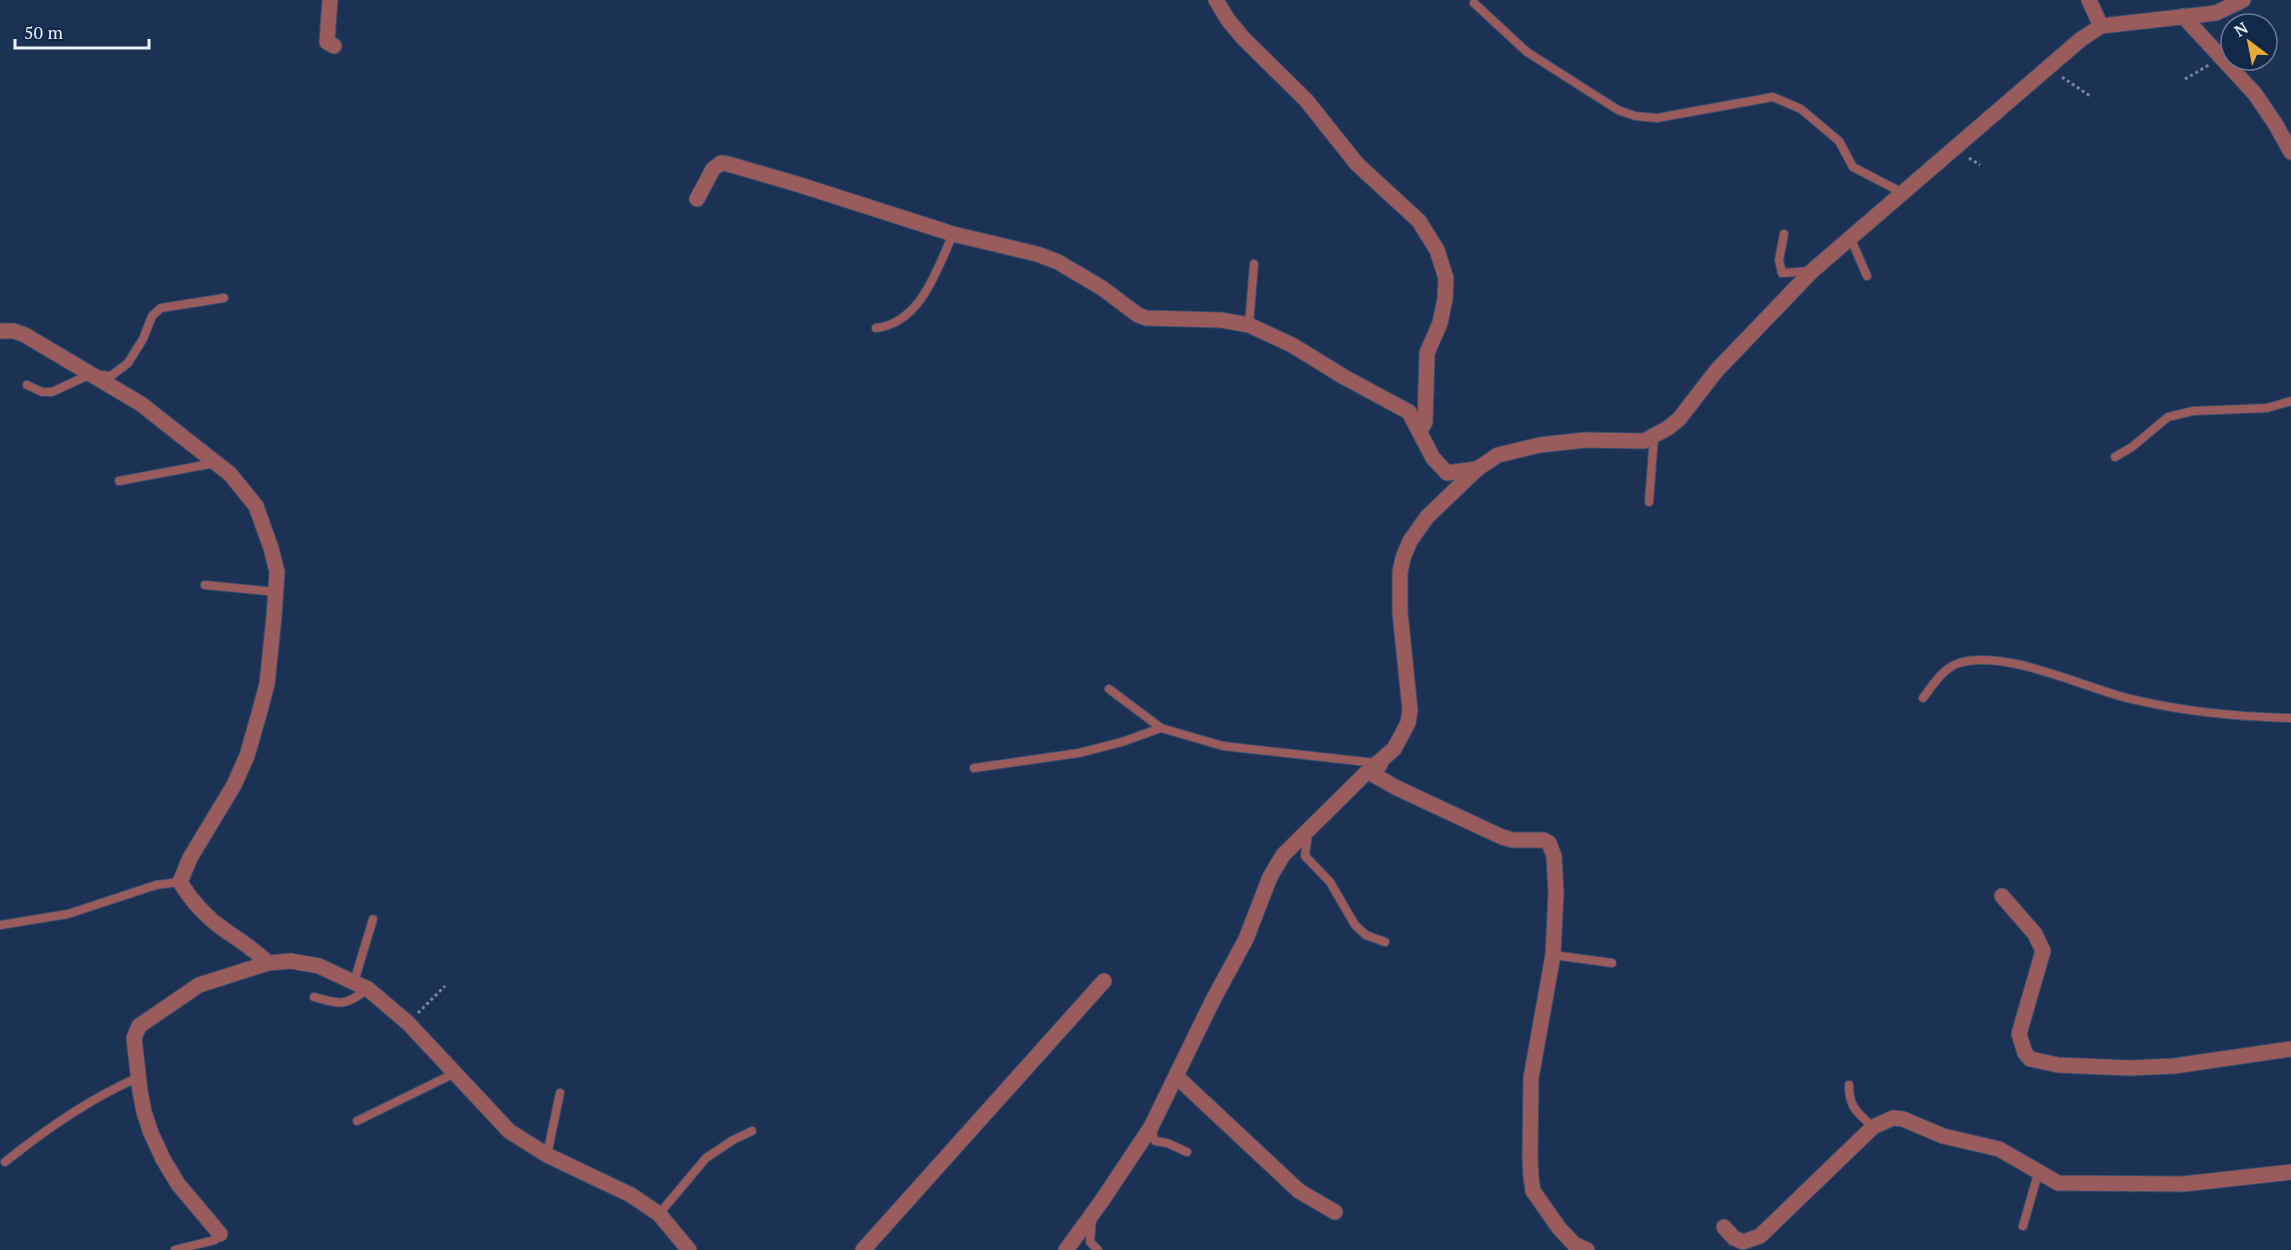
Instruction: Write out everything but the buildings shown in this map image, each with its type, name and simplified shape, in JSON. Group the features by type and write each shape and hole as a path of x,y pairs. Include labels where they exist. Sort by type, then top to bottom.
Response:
{"street":[{"path":"330,0 327,42 334,46"},
{"path":"1216,0 1228,20 1244,39 1306,100 1357,164 1419,221 1437,250 1446,278 1445,299 1440,323 1427,353 1425,422 1420,431"},
{"path":"2089,0 2101,26"},
{"path":"1066,1250 1151,1127 1213,1000 1246,939 1270,877 1283,855 1400,740 1408,723 1410,710 1400,612 1400,572 1410,541 1427,517 1476,469 1497,455 1540,445 1585,440 1644,441 1654,437 1679,419 1717,370 1812,271 2080,40 2101,26 2216,13 2243,0"},
{"path":"2183,16 2219,57"},
{"path":"2234,72 2255,94 2291,152"},
{"path":"697,199 713,169 718,165 728,164 808,187 953,234 1037,254 1058,262 1146,318 1221,320 1249,325 1292,345 1344,377 1409,412 1433,458 1446,473 1476,469"},
{"path":"0,332 14,331 25,335 141,404 216,463 245,490 256,506 277,572 267,684 247,756 234,785 190,858 181,885 193,902 218,925 259,953 268,963"},
{"path":"1381,760 1374,775 1391,785 1502,837 1512,840 1544,840 1549,843 1554,856 1556,893 1553,955 1531,1078 1531,1177 1533,1191 1559,1228 1574,1244 1587,1250"},
{"path":"2002,896 2034,934 2043,951 2019,1034 2025,1053 2030,1059 2058,1065 2130,1068 2174,1066 2291,1049"},
{"path":"220,1234 178,1184 163,1159 144,1112 137,1078 134,1038 139,1026 199,985 268,963 291,961 305,963 368,989 408,1023 509,1131 547,1155 631,1195 659,1214 689,1250"},
{"path":"863,1250 1104,981"},
{"path":"1177,1077 1299,1191 1335,1212"},
{"path":"1725,1227 1734,1238 1743,1242 1760,1236 1873,1127 1893,1118 1903,1119 1943,1136 1999,1149 2038,1174 2058,1183 2183,1184 2291,1172"}],"lane":[{"path":"1474,3 1527,52 1618,110 1635,116 1657,118 1773,97 1801,109 1839,141 1853,167 1901,192"},
{"path":"876,328 896,323 918,302 932,280 953,234"},
{"path":"1784,234 1779,260 1782,273 1812,271"},
{"path":"1850,237 1867,276"},
{"path":"1249,325 1254,264"},
{"path":"27,386 42,392 52,392 91,374 111,376 128,363 143,339 152,316 161,308 224,298"},
{"path":"2115,457 2132,447 2168,417 2193,411 2267,408 2291,401"},
{"path":"1649,502 1654,437"},
{"path":"119,481 216,463"},
{"path":"205,585 276,592"},
{"path":"1923,698 1947,670 1959,663 2001,660 2128,698 2248,717 2291,718"},
{"path":"1109,690 1161,728 1223,746 1381,760"},
{"path":"974,768 1079,753 1122,742 1161,728"},
{"path":"1308,829 1305,856 1330,882 1355,925 1366,934 1384,942"},
{"path":"0,925 68,914 156,885 181,885"},
{"path":"354,982 373,919"},
{"path":"1553,955 1612,963"},
{"path":"315,997 336,1003 349,1002 368,989"},
{"path":"357,1121 455,1073"},
{"path":"5,1162 64,1118 107,1091 137,1078"},
{"path":"1849,1085 1849,1100 1856,1111 1873,1127"},
{"path":"547,1155 560,1092"},
{"path":"1151,1127 1155,1141 1167,1143 1187,1152"},
{"path":"659,1214 706,1158 733,1140 752,1131"},
{"path":"2023,1226 2038,1174"},
{"path":"1093,1214 1090,1242 1098,1250"},
{"path":"175,1250 215,1240 220,1234"}],"path":[{"path":"2185,79 2219,60"},
{"path":"2048,68 2090,96"},
{"path":"408,1023 445,986"}]}
